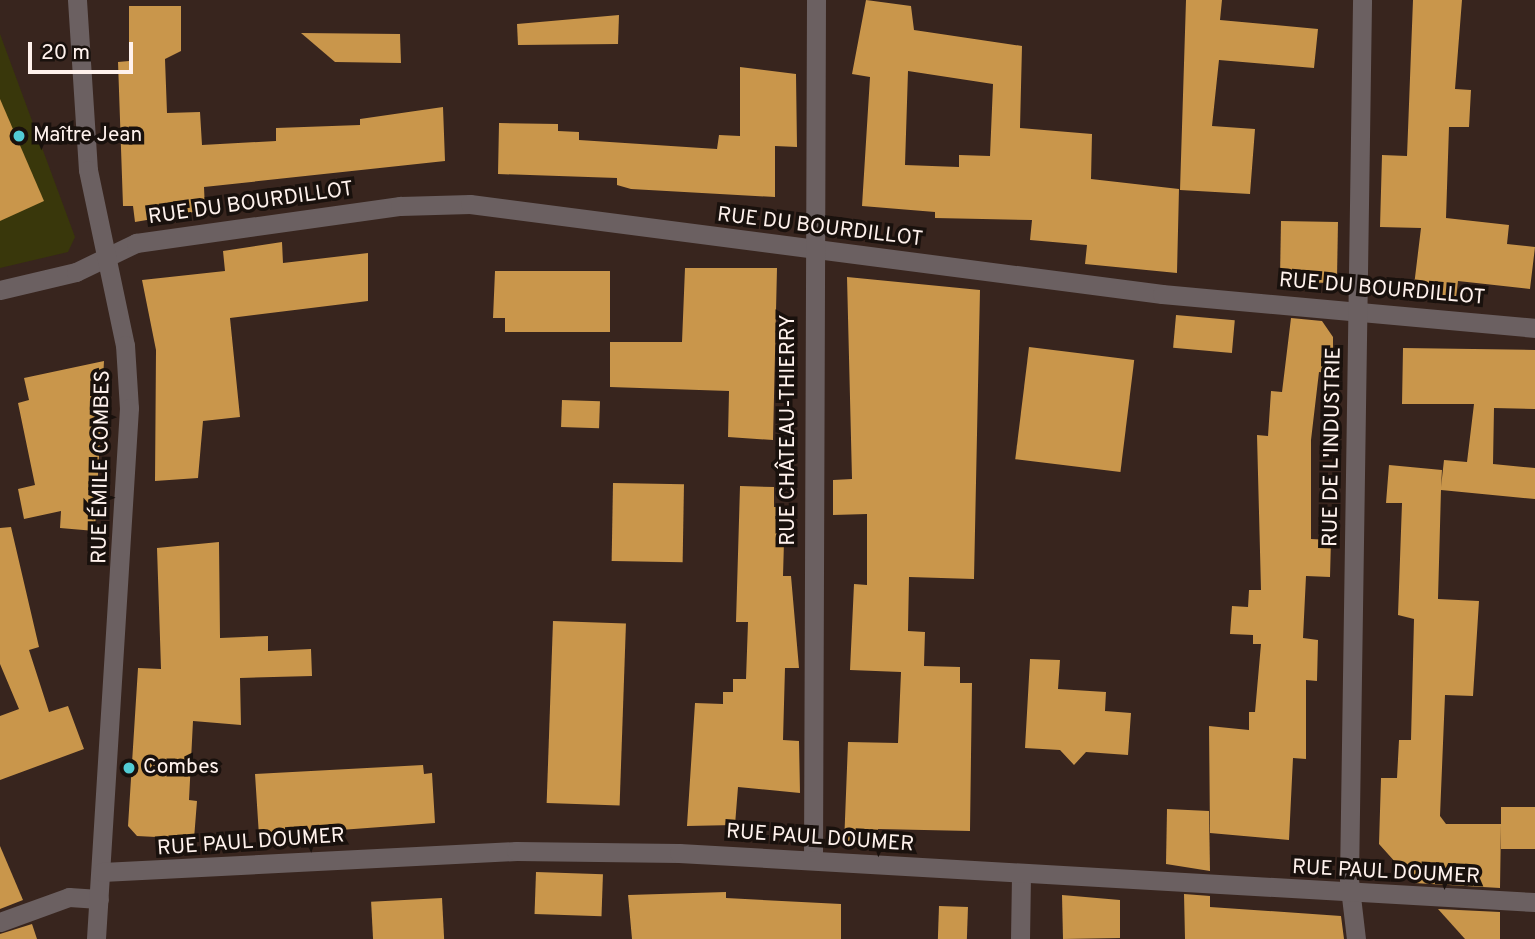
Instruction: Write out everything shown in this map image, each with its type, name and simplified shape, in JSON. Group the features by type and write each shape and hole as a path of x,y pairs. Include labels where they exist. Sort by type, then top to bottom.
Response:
{"street":[{"name":"RUE ÉMILE COMBES","path":"77,0 85,146 103,258 125,345 129,408 96,939"},
{"name":"RUE CHÂTEAU-THIERRY","path":"813,860 816,0"},
{"name":"RUE DE L'INDUSTRIE","path":"1356,939 1352,895 1362,0"},
{"name":"RUE DU BOURDILLOT","path":"0,290 76,272 136,243 400,206 470,204 815,251 1162,294 1357,309 1535,328"},
{"name":"RUE PAUL DOUMER","path":"102,872 516,851 813,860 1352,895 1535,902"},
{"path":"1020,939 1021,875"},
{"path":"0,922 69,897 99,899"}],"shaded area":[{"name":"Maître Jean","path":"0,34 75,237 68,252 0,268"}],"building":[{"path":"866,0 911,6 914,30 1022,46 1020,128 1092,134 1091,179 1179,189 1177,273 1085,264 1087,245 1030,240 1032,220 935,218 935,212 862,206 870,77 852,74","holes":["908,71 993,84 990,156 959,155 959,167 905,165"]},
{"path":"1186,0 1222,0 1220,20 1318,29 1314,68 1219,60 1212,126 1255,129 1250,194 1180,190"},
{"path":"1413,0 1462,0 1455,89 1471,90 1469,127 1449,127 1446,218 1509,225 1507,244 1535,247 1530,289 1458,281 1456,298 1413,294 1421,228 1380,227 1382,155 1407,156"},
{"path":"129,6 181,6 181,51 165,59 167,113 200,112 202,145 276,141 276,128 360,125 360,119 443,107 445,161 204,187 205,210 135,222 133,206 123,206 118,62 129,61"},
{"path":"619,15 618,44 518,45 517,24"},
{"path":"301,33 400,34 401,63 335,62"},
{"path":"740,67 796,74 797,147 775,146 775,197 631,189 617,185 617,178 498,174 499,123 558,124 558,131 579,132 579,140 717,149 719,135 740,136"},
{"path":"0,99 44,201 0,221"},
{"path":"1281,221 1338,222 1337,283 1280,282"},
{"path":"282,242 283,263 368,253 368,301 230,318 240,417 203,421 198,478 155,481 156,350 142,280 225,271 223,251"},
{"path":"685,268 777,268 773,440 728,437 729,391 610,387 610,342 682,342"},
{"path":"495,271 610,271 610,332 505,332 505,318 493,318"},
{"path":"847,277 980,290 974,579 909,577 908,631 925,632 924,666 960,667 960,683 972,683 970,831 878,829 877,846 844,845 848,742 898,743 901,672 850,670 854,584 867,585 867,514 833,515 833,480 852,479"},
{"path":"1176,315 1235,320 1232,353 1173,348"},
{"path":"1291,318 1322,321 1333,337 1333,374 1319,372 1311,440 1311,539 1331,540 1330,577 1306,576 1303,638 1318,640 1317,681 1306,680 1306,759 1293,758 1289,840 1210,833 1209,726 1249,730 1249,712 1255,712 1261,644 1253,644 1253,635 1230,634 1232,606 1248,607 1249,590 1261,590 1257,435 1268,436 1271,391 1282,392"},
{"path":"1029,347 1134,360 1120,472 1015,459"},
{"path":"1403,348 1535,350 1535,409 1494,408 1493,464 1535,468 1535,499 1441,490 1438,599 1479,601 1473,696 1445,695 1440,816 1446,824 1501,824 1500,888 1414,883 1379,844 1381,778 1397,778 1399,740 1411,740 1414,619 1398,615 1402,503 1386,503 1389,465 1442,470 1441,487 1444,460 1467,462 1474,404 1402,404"},
{"path":"104,361 95,531 60,528 61,511 24,519 18,489 35,485 18,403 29,400 24,378"},
{"path":"562,400 600,401 599,428 561,427"},
{"path":"613,483 684,484 683,562 612,561"},
{"path":"740,486 774,487 774,507 785,507 783,576 791,576 799,668 785,668 783,740 799,741 800,793 738,787 735,825 687,826 695,703 723,704 723,692 733,692 733,679 746,679 748,622 736,622"},
{"path":"11,527 39,647 29,650 49,712 68,706 84,749 0,780 0,716 19,709 0,664 0,528"},
{"path":"219,542 220,638 268,636 268,651 311,649 312,676 240,678 241,725 193,721 189,800 197,801 194,839 137,836 128,826 138,668 161,669 157,548"},
{"path":"553,621 626,624 620,805 547,803"},
{"path":"1030,659 1060,660 1058,689 1106,692 1105,711 1131,713 1128,755 1086,752 1074,765 1060,750 1025,748"},
{"path":"423,765 424,774 432,773 435,823 259,836 255,774"},
{"path":"1501,807 1535,807 1535,849 1501,849"},
{"path":"1167,809 1209,811 1210,871 1166,864"},
{"path":"0,846 23,900 0,909"},
{"path":"536,872 603,874 601,916 535,914"},
{"path":"726,892 726,898 841,904 841,939 632,939 628,895"},
{"path":"1184,894 1210,896 1210,907 1341,916 1344,939 1185,939"},
{"path":"1062,895 1120,900 1120,938 1063,939"},
{"path":"442,898 444,939 373,939 371,902"},
{"path":"939,906 968,907 967,939 938,939"},
{"path":"1438,909 1500,912 1500,939 1465,939"},
{"path":"32,924 37,939 0,939 0,934"}],"place":[{"name":"Maître Jean","path":"19,136"},
{"name":"Combes","path":"129,768"}]}
